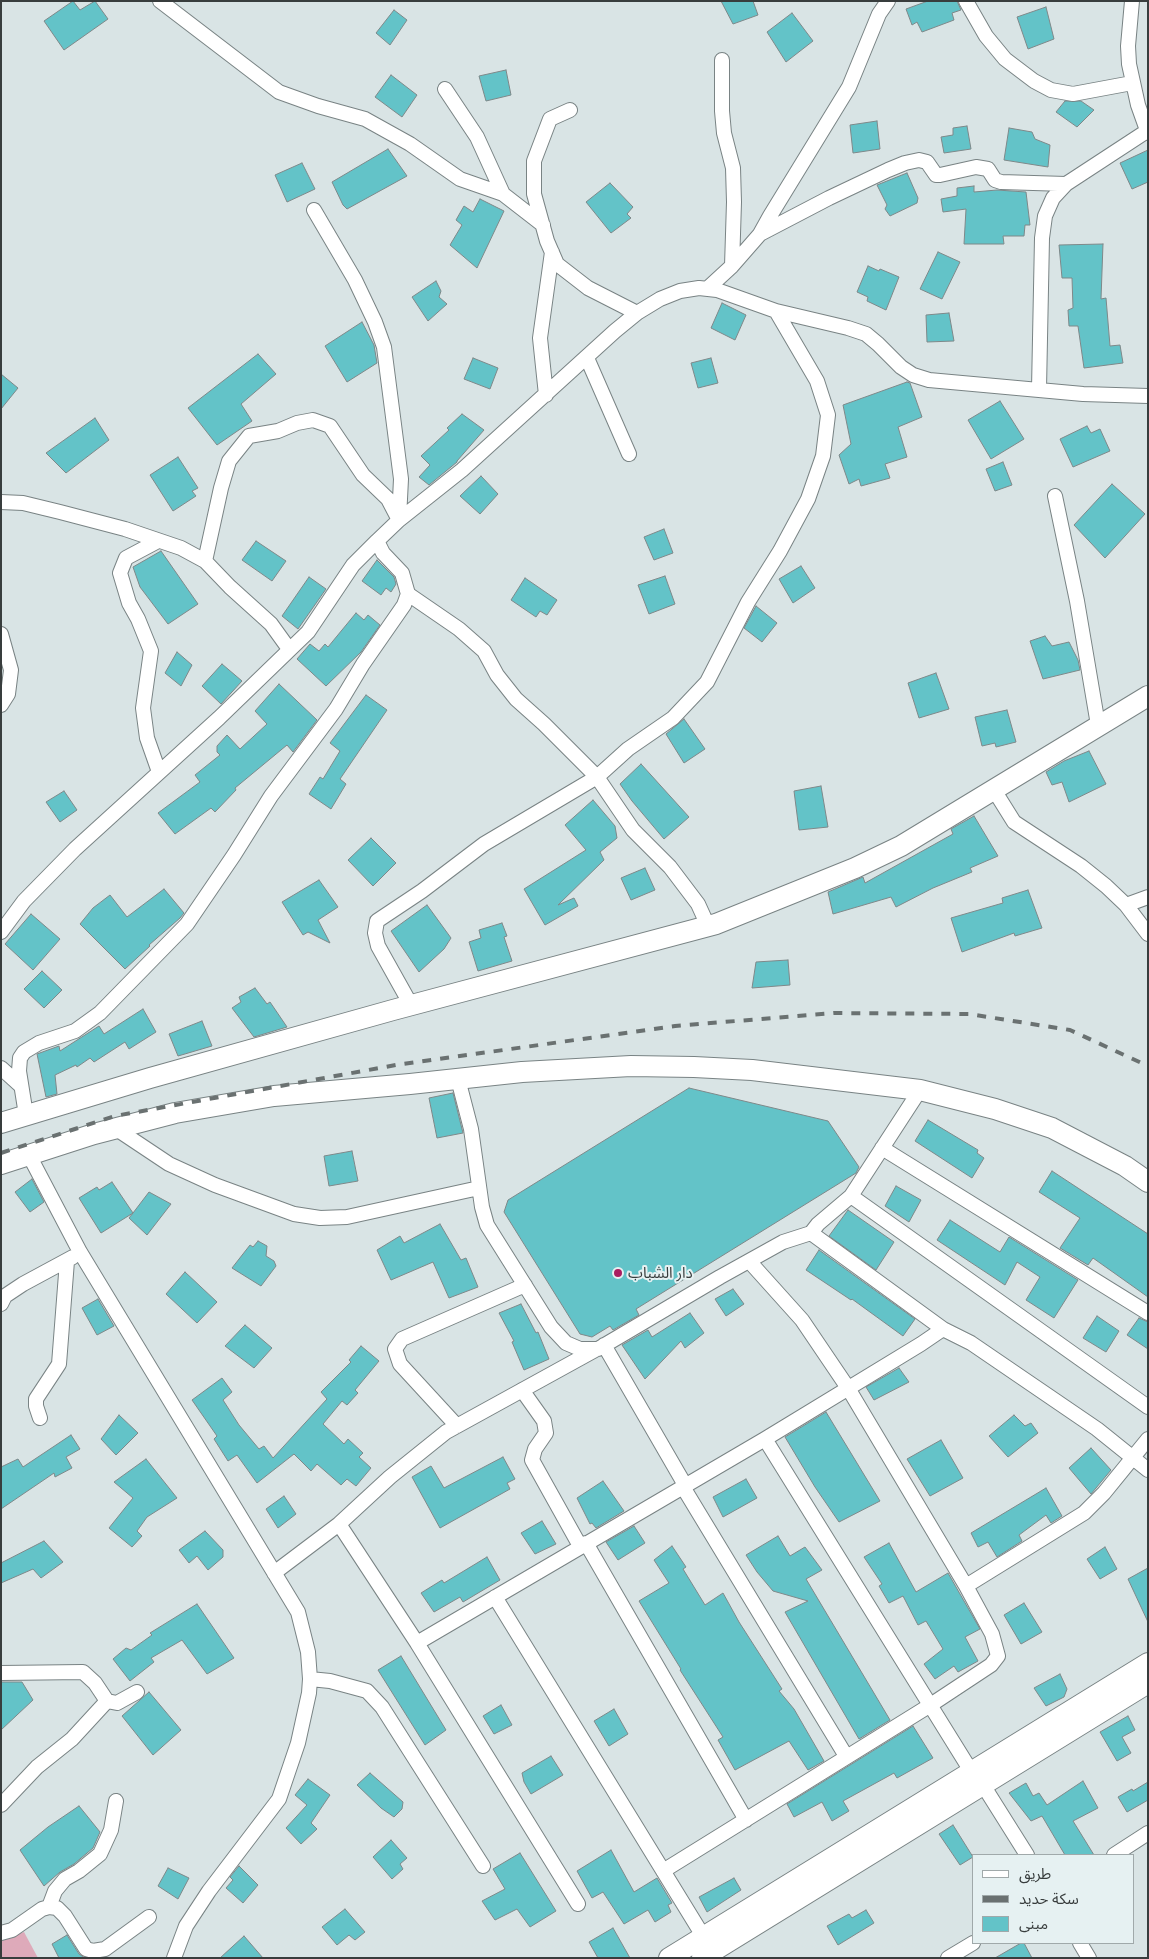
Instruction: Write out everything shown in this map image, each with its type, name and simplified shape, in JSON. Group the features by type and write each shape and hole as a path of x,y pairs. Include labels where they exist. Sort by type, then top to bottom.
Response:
{"street":[{"path":"160,1 279,92 318,106 365,119 410,144 460,178 503,194 542,225"},
{"path":"707,289 732,266 760,234 774,207 849,87 879,14 888,1"},
{"path":"966,1 986,36 1005,59 1034,81 1051,90 1073,94 1132,83"},
{"path":"1039,389 1042,238 1045,216 1053,198 1066,184 1147,132 1132,83 1128,46 1132,1"},
{"path":"722,60 724,133 733,168 732,266"},
{"path":"444,89 478,137 503,194"},
{"path":"570,110 550,119 534,161 534,194 542,225 557,264 588,288 637,314"},
{"path":"760,234 888,170 919,160 927,162 936,175 940,176 976,167 988,169 995,180 1000,182 1066,184"},
{"path":"314,210 355,280 375,322 384,347 401,479 399,520"},
{"path":"546,395 540,338 552,252"},
{"path":"1,932 24,901 46,877 158,772 219,718 308,632 353,565 377,541 399,520 462,470 637,314 660,299 680,291 698,288 707,289 732,294 776,311 866,334 913,375 929,380 1083,394 1148,396"},
{"path":"411,1005 378,946 375,933 377,922 484,844 596,778 628,749 673,718 707,682 748,602 808,500 823,456 828,415 817,381 776,311"},
{"path":"587,358 629,454"},
{"path":"205,561 229,461 249,436 278,431 313,420 330,426 363,475 388,499 399,520"},
{"path":"1055,496 1078,609 1098,725"},
{"path":"1,502 23,502 125,529 181,548 205,561 230,587 271,624 289,649"},
{"path":"158,541 126,558 120,573 129,603 138,619 151,651 144,708 147,738 158,772"},
{"path":"26,1115 19,1065 24,1052 39,1043 75,1031 100,1013 187,924 271,796 336,709 363,664 404,605 408,594 402,573 383,553 377,541"},
{"path":"408,594 458,629 484,651 497,674 516,699 544,724 596,778 633,830 684,883 698,904 708,926"},
{"path":"1,634 11,670 8,694 1,706"},
{"path":"1,1123 150,1078 411,1005 708,926 855,868 901,846 1148,696"},
{"path":"994,790 1014,822 1081,866 1126,905 1148,934"},
{"path":"1126,905 1148,897"},
{"path":"1,1164 115,1128 175,1113 274,1096 522,1072 631,1066 752,1070 920,1090 995,1109 1052,1128 1125,1166 1148,1182"},
{"path":"1,1068 21,1086"},
{"path":"458,1079 471,1129 479,1188 487,1225 551,1327 566,1343 580,1349 601,1347"},
{"path":"274,1573 339,1524 390,1477 446,1432 601,1347 749,1261 784,1242 811,1233 818,1224 850,1196 920,1090"},
{"path":"115,1128 168,1164 294,1214 320,1218 347,1217 479,1188"},
{"path":"882,1148 1148,1314"},
{"path":"29,1155 80,1252 298,1612 306,1646 310,1679 309,1693 298,1743 278,1798 190,1919 174,1958"},
{"path":"850,1196 1148,1407"},
{"path":"811,1233 942,1329 971,1343 1097,1430 1148,1470"},
{"path":"1,1304 5,1296 23,1284 80,1252"},
{"path":"40,1418 36,1399 59,1364 67,1261"},
{"path":"663,1871 929,1706 991,1665 998,1656 992,1634 966,1586 848,1388 802,1320 749,1261"},
{"path":"457,1426 400,1364 395,1349 402,1339 525,1285"},
{"path":"417,1643 765,1439 921,1344 942,1329"},
{"path":"601,1347 846,1756"},
{"path":"522,1390 544,1421 546,1433 535,1449 532,1460 746,1820"},
{"path":"765,1439 929,1706 1026,1854"},
{"path":"966,1586 1084,1514 1148,1439"},
{"path":"339,1524 417,1643 578,1904"},
{"path":"495,1597 663,1871 708,1951"},
{"path":"669,1958 708,1951 977,1778 1148,1663"},
{"path":"1,1673 83,1672 95,1683 107,1701 117,1703 137,1692"},
{"path":"310,1679 330,1681 367,1691 382,1707 483,1866"},
{"path":"977,1778 1148,1683"},
{"path":"1,1805 37,1767 72,1739 107,1701"},
{"path":"49,1906 55,1892 65,1879 79,1871 100,1854 111,1830 116,1801"},
{"path":"1116,1854 1148,1834"},
{"path":"1,1933 12,1930 49,1906 57,1908 65,1916 86,1949 93,1951 105,1949 149,1917"},
{"path":"948,1958 972,1944"},
{"path":"1081,1944 1088,1958"}],"shaded area":[{"path":"24,1932 38,1958 1,1958 1,1940"}],"building":[{"path":"73,1 80,10 95,1 108,19 64,50 44,21"},
{"path":"721,1 753,1 758,15 733,24"},
{"path":"928,1 957,1 961,10 952,13 954,20 922,32 917,22 912,25 906,9"},
{"path":"1046,7 1054,39 1028,49 1017,17"},
{"path":"394,10 407,20 390,45 376,33"},
{"path":"792,13 813,41 786,62 767,32"},
{"path":"506,70 511,95 486,101 479,76"},
{"path":"391,75 417,95 402,117 375,97"},
{"path":"1065,101 1081,101 1094,110 1077,127 1056,112"},
{"path":"877,121 880,149 853,153 850,125"},
{"path":"967,126 971,149 944,153 941,137 953,135 953,128"},
{"path":"1009,128 1032,132 1035,139 1050,145 1048,167 1004,160"},
{"path":"388,149 407,176 347,209 343,205 332,182"},
{"path":"1148,150 1148,182 1132,189 1120,163"},
{"path":"302,163 315,189 287,202 275,175"},
{"path":"907,173 918,198 917,203 890,216 885,209 887,205 877,185"},
{"path":"610,183 633,207 627,214 631,218 611,233 586,202"},
{"path":"974,186 974,192 997,190 1026,192 1030,225 1025,225 1024,236 1003,236 1004,244 964,244 966,209 943,212 941,199 957,196 957,188"},
{"path":"480,199 504,211 477,268 450,245 462,225 456,220 464,206 473,212"},
{"path":"1103,244 1101,299 1106,298 1110,346 1120,345 1123,363 1084,368 1078,326 1069,326 1068,310 1073,308 1072,278 1062,278 1059,245"},
{"path":"938,252 960,262 942,299 920,289"},
{"path":"868,266 899,277 886,310 867,301 868,297 857,292"},
{"path":"436,281 441,291 439,297 447,304 428,321 412,297"},
{"path":"722,303 746,315 735,340 711,328"},
{"path":"949,313 954,341 927,342 926,315"},
{"path":"362,322 374,345 377,363 347,382 325,346"},
{"path":"258,354 276,374 241,404 252,421 217,445 188,408"},
{"path":"473,358 498,368 490,389 464,379"},
{"path":"711,358 718,383 698,388 691,363"},
{"path":"1,374 18,388 1,409"},
{"path":"907,382 910,383 922,417 898,427 907,457 885,464 890,478 861,486 859,479 849,484 839,455 851,444 843,405"},
{"path":"1000,401 1024,439 991,459 968,420"},
{"path":"462,414 484,430 457,462 429,485 419,477 430,465 421,456 449,430 447,428"},
{"path":"95,418 109,440 66,473 46,453"},
{"path":"1087,426 1091,433 1100,429 1110,451 1073,467 1060,439"},
{"path":"178,457 198,488 192,491 196,496 173,511 150,475"},
{"path":"1003,462 1012,485 995,491 986,469"},
{"path":"481,476 498,494 480,514 460,496"},
{"path":"1112,484 1145,514 1105,558 1074,525"},
{"path":"664,529 673,553 654,560 644,537"},
{"path":"256,541 286,561 272,581 242,560"},
{"path":"161,551 198,604 168,624 140,587 133,567"},
{"path":"377,560 394,577 396,584 391,592 386,588 381,595 362,581"},
{"path":"801,566 815,588 793,603 779,579"},
{"path":"665,576 675,604 649,614 638,585"},
{"path":"309,577 326,589 298,629 282,616"},
{"path":"525,578 557,600 547,615 540,611 536,617 511,600"},
{"path":"756,606 777,623 762,642 744,628"},
{"path":"356,613 364,620 368,615 380,625 361,652 326,686 297,659 310,644 319,651 325,644 328,647"},
{"path":"1045,636 1052,646 1069,642 1078,660 1080,670 1043,679 1030,641"},
{"path":"177,652 192,665 181,686 165,673"},
{"path":"222,664 242,681 221,704 202,686"},
{"path":"936,673 949,709 919,718 908,683"},
{"path":"279,684 317,720 293,752 287,745 235,788 236,790 215,812 211,808 175,834 158,813 200,782 195,775 220,755 217,752 217,746 227,735 240,749 267,724 255,711"},
{"path":"366,695 387,710 340,779 346,784 331,809 309,794 320,777 323,779 340,751 330,743"},
{"path":"1007,710 1016,742 996,747 995,743 982,746 975,717"},
{"path":"684,719 705,749 684,763 666,734"},
{"path":"1089,751 1106,784 1069,802 1062,782 1052,785 1046,772 1064,761"},
{"path":"641,764 689,817 664,839 620,784"},
{"path":"821,786 828,827 799,830 794,791"},
{"path":"64,791 77,810 60,822 46,802"},
{"path":"593,800 615,826 617,838 600,852 604,860 558,905 574,898 578,906 545,925 524,889 586,850 565,825"},
{"path":"974,816 998,856 970,868 972,872 933,888 896,907 891,897 833,914 828,892 863,877 865,883 953,834 951,829"},
{"path":"371,838 396,863 373,886 348,860"},
{"path":"645,868 655,890 631,900 621,878"},
{"path":"319,880 338,907 318,920 330,943 308,932 303,935 282,902"},
{"path":"164,889 184,913 125,969 80,924 93,908 110,895 127,917"},
{"path":"1028,890 1042,928 1015,936 1014,933 962,952 951,918 1003,903 1002,898"},
{"path":"427,905 451,938 444,949 419,972 391,931"},
{"path":"31,914 60,939 33,970 5,944"},
{"path":"502,923 507,936 504,937 512,961 478,971 469,942 481,938 479,930"},
{"path":"788,960 790,985 752,988 756,962"},
{"path":"42,971 62,990 44,1008 24,989"},
{"path":"255,988 267,1004 270,1002 287,1027 254,1037 232,1008 241,1002 239,997"},
{"path":"143,1009 156,1032 129,1049 125,1042 94,1062 90,1058 77,1067 76,1065 55,1075 57,1094 46,1097 37,1054 59,1046 60,1051 99,1026 104,1034"},
{"path":"202,1021 212,1046 178,1056 169,1034"},
{"name":"دار الشباب","path":"689,1088 828,1121 859,1167 856,1173 636,1309 639,1315 613,1330 610,1326 592,1337 580,1334 504,1212 508,1200"},
{"path":"453,1093 463,1133 437,1138 429,1098"},
{"path":"928,1120 978,1150 977,1153 984,1158 972,1178 915,1141"},
{"path":"352,1151 358,1181 329,1186 324,1156"},
{"path":"1052,1171 1148,1234 1148,1297 1093,1258 1088,1265 1060,1248 1080,1218 1039,1192"},
{"path":"32,1179 44,1202 30,1212 15,1192"},
{"path":"112,1182 133,1213 101,1233 79,1198 97,1187 99,1190"},
{"path":"896,1186 921,1200 909,1222 885,1206"},
{"path":"149,1192 171,1204 147,1235 129,1218"},
{"path":"848,1210 894,1242 876,1270 829,1236"},
{"path":"950,1220 1000,1252 1009,1237 1078,1280 1054,1318 1026,1300 1040,1277 1017,1262 1005,1285 937,1240"},
{"path":"440,1224 461,1260 466,1258 478,1287 449,1298 433,1262 391,1280 377,1250 400,1236 404,1243"},
{"path":"258,1241 267,1246 266,1256 274,1261 276,1266 261,1286 232,1268 250,1245 253,1247"},
{"path":"819,1250 915,1319 903,1336 852,1299 806,1270"},
{"path":"185,1272 217,1302 197,1323 166,1294"},
{"path":"733,1289 744,1304 726,1316 715,1299"},
{"path":"98,1299 114,1326 97,1335 82,1308"},
{"path":"521,1304 536,1333 538,1332 549,1359 524,1370 512,1342 514,1341 499,1313"},
{"path":"690,1313 704,1333 685,1348 681,1341 645,1379 622,1345 648,1330 652,1337"},
{"path":"1097,1316 1119,1331 1106,1352 1083,1338"},
{"path":"1139,1318 1148,1322 1148,1349 1127,1335"},
{"path":"245,1325 272,1348 254,1368 225,1346"},
{"path":"361,1346 379,1361 355,1390 358,1393 347,1405 342,1401 323,1424 344,1444 348,1439 363,1453 359,1457 371,1468 356,1486 347,1479 341,1485 317,1464 311,1471 294,1454 257,1483 237,1455 228,1461 214,1439 217,1436 192,1400 222,1378 232,1392 223,1400 239,1425 259,1449 264,1446 273,1458 327,1399 321,1392 351,1362 349,1360"},
{"path":"899,1368 909,1382 874,1400 866,1387"},
{"path":"826,1412 880,1501 839,1522 785,1437"},
{"path":"119,1415 138,1433 116,1455 101,1439"},
{"path":"1014,1415 1025,1426 1031,1423 1038,1433 1008,1457 989,1436"},
{"path":"71,1435 80,1449 66,1457 72,1468 55,1477 54,1473 1,1509 1,1467 18,1459 23,1467"},
{"path":"941,1440 963,1478 930,1496 907,1459"},
{"path":"1091,1448 1111,1470 1091,1494 1069,1468"},
{"path":"503,1457 515,1479 507,1483 510,1489 440,1528 412,1477 431,1466 444,1488"},
{"path":"146,1459 177,1498 147,1517 137,1531 142,1536 132,1547 109,1528 133,1498 114,1482"},
{"path":"746,1479 757,1498 723,1517 713,1497"},
{"path":"603,1481 624,1511 596,1528 592,1523 590,1524 577,1498"},
{"path":"1046,1488 1062,1516 1051,1523 1046,1515 1019,1535 1022,1541 997,1557 988,1542 978,1547 971,1533"},
{"path":"284,1496 296,1514 278,1528 266,1509"},
{"path":"542,1521 556,1544 535,1554 521,1533"},
{"path":"634,1526 645,1543 618,1560 606,1542"},
{"path":"205,1531 223,1550 223,1557 208,1570 197,1556 189,1563 179,1550"},
{"path":"778,1536 790,1556 805,1547 822,1570 806,1579 890,1720 859,1739 785,1612 808,1601 773,1591 746,1555"},
{"path":"44,1541 63,1562 41,1578 33,1569 1,1583 1,1563"},
{"path":"889,1543 916,1592 948,1573 980,1629 965,1637 978,1661 958,1672 954,1666 935,1679 924,1664 943,1649 926,1621 918,1625 903,1596 889,1603 879,1586 882,1584 864,1557"},
{"path":"672,1546 686,1567 683,1569 705,1605 723,1593 739,1622 782,1689 779,1691 794,1709 824,1761 808,1770 789,1741 735,1770 718,1740 723,1737 639,1601 669,1583 654,1560"},
{"path":"1105,1547 1117,1569 1100,1579 1087,1559"},
{"path":"487,1557 500,1580 463,1602 460,1597 434,1612 421,1593 442,1580 444,1583"},
{"path":"1148,1568 1148,1622 1128,1579"},
{"path":"1024,1603 1042,1632 1021,1644 1004,1615"},
{"path":"197,1604 234,1658 207,1674 182,1640 151,1658 154,1662 130,1681 113,1659 126,1648 131,1650 152,1635 150,1633"},
{"path":"401,1656 446,1730 425,1745 378,1670"},
{"path":"1060,1674 1067,1689 1064,1697 1046,1706 1034,1688"},
{"path":"1,1682 22,1682 33,1700 1,1730"},
{"path":"149,1692 181,1730 153,1755 122,1716"},
{"path":"501,1705 512,1725 494,1734 483,1716"},
{"path":"614,1709 628,1734 609,1746 594,1721"},
{"path":"1128,1716 1135,1730 1122,1737 1131,1753 1117,1761 1100,1732"},
{"path":"913,1726 933,1758 897,1778 894,1773 843,1801 849,1811 832,1821 822,1802 794,1817 787,1804"},
{"path":"551,1756 563,1775 531,1794 524,1782 522,1773"},
{"path":"370,1773 403,1802 402,1809 394,1817 381,1808 357,1785"},
{"path":"308,1779 330,1795 311,1823 317,1829 301,1844 286,1828 307,1805 295,1795"},
{"path":"1083,1781 1098,1808 1073,1821 1093,1854 1064,1854 1042,1816 1031,1821 1009,1793 1026,1783 1033,1796 1039,1793 1047,1805"},
{"path":"1148,1782 1148,1800 1127,1812 1118,1797"},
{"path":"79,1806 100,1832 93,1848 44,1886 20,1850 48,1827"},
{"path":"953,1825 972,1858 960,1865 939,1834"},
{"path":"391,1840 407,1858 400,1864 403,1869 392,1879 373,1857"},
{"path":"611,1850 634,1892 657,1878 672,1903 668,1905 671,1912 655,1922 648,1910 624,1924 603,1892 592,1898 577,1871"},
{"path":"520,1853 556,1911 530,1927 517,1909 495,1920 482,1901 505,1889 493,1869"},
{"path":"239,1866 258,1885 243,1903 226,1888 233,1880 230,1877"},
{"path":"168,1868 189,1878 178,1899 158,1886"},
{"path":"734,1878 741,1890 707,1912 699,1897"},
{"path":"345,1909 365,1932 355,1940 349,1935 337,1945 322,1927"},
{"path":"866,1910 874,1923 838,1945 827,1926 849,1914 852,1918"},
{"path":"613,1928 630,1958 598,1958 589,1942"},
{"path":"67,1935 79,1954 85,1958 59,1958 52,1944"},
{"path":"244,1936 263,1958 220,1958"},
{"path":"1019,1944 1025,1944 1032,1958 995,1958"}],"railway":[{"path":"1,1153 115,1116 396,1065 675,1026 834,1013 969,1014 1070,1030 1148,1066"}],"place":[{"name":"دار الشباب","path":"618,1273"}]}
